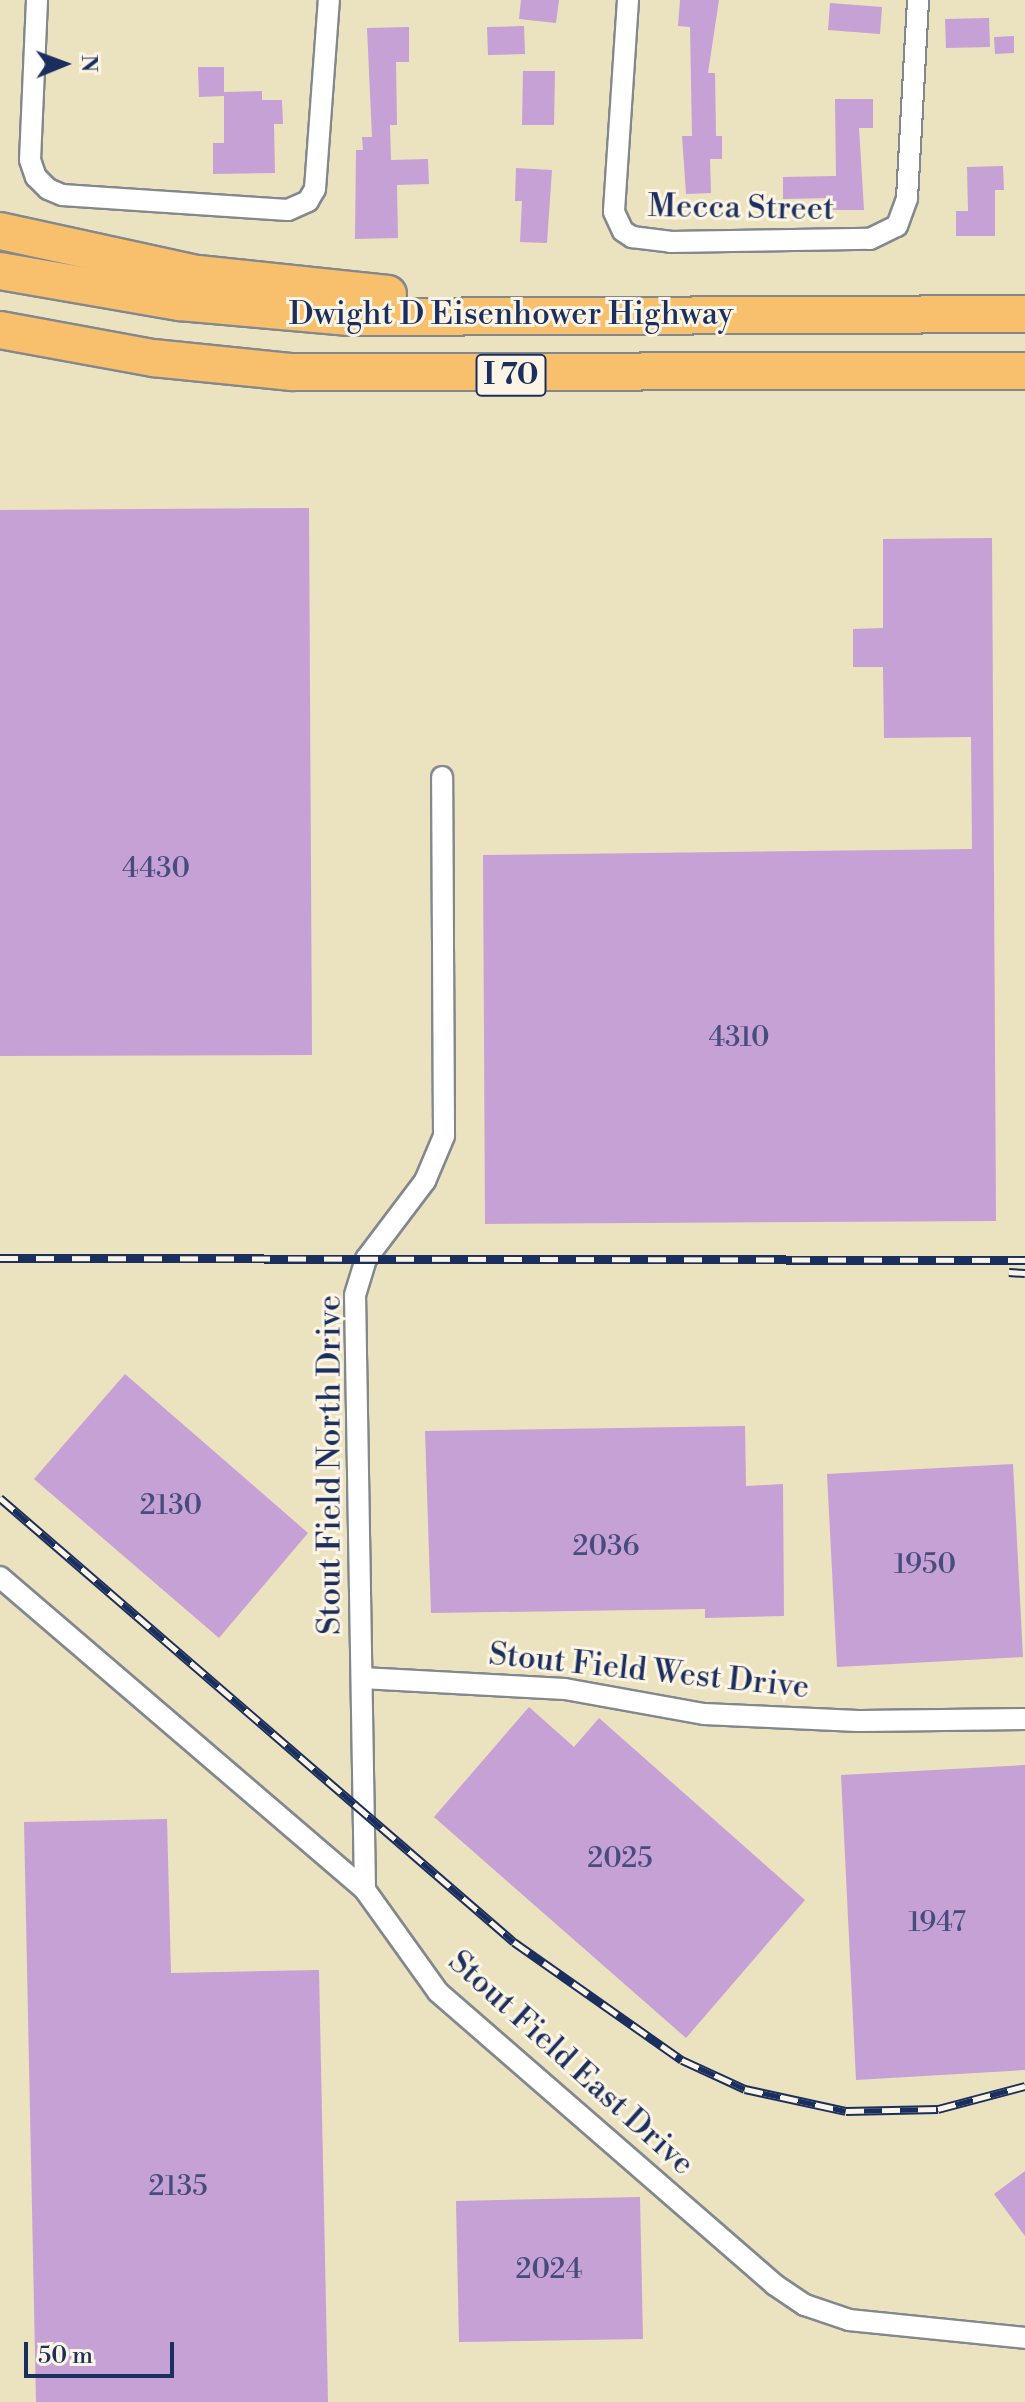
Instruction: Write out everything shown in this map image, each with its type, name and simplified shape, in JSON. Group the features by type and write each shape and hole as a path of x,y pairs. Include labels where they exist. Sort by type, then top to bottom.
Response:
{"highway":[{"path":"0,231 198,274 601,318"},
{"name":"Dwight D Eisenhower Highway","path":"0,271 180,302 305,314 601,318 1025,314"},
{"name":"Dwight D Eisenhower Highway","path":"0,330 153,358 292,372 1025,371"}],"street":[{"path":"37,0 30,160 36,177 48,189 62,195 288,210 301,205 313,195 317,180 329,0"},
{"name":"Mecca Street","path":"628,0 614,212 623,231 654,242 870,239 897,226 907,198 918,0"},
{"name":"Stout Field North Drive","path":"365,1890 355,1295 366,1259 431,1172 444,1136 442,777"},
{"name":"Stout Field East Drive","path":"0,1577 365,1890 438,1992 783,2291 849,2320 1025,2338"},
{"name":"Stout Field West Drive","path":"362,1678 565,1689 704,1714 858,1721 1025,1719"}],"building":[{"path":"521,0 559,0 556,23 519,19"},
{"path":"680,0 719,0 708,73 715,73 716,136 722,136 722,159 710,159 711,193 686,194 682,136 692,136 690,27 678,26"},
{"path":"830,3 882,7 880,34 828,30"},
{"path":"989,18 990,47 946,48 945,19"},
{"path":"524,26 525,54 488,55 487,27"},
{"path":"409,27 409,62 396,62 397,125 390,125 391,160 428,159 429,184 397,185 398,238 355,239 356,150 363,150 362,137 372,137 367,28"},
{"path":"1014,36 1014,53 995,54 994,37"},
{"path":"198,67 224,67 224,92 262,91 262,100 282,100 283,124 274,124 275,173 213,174 213,143 224,143 224,96 199,97"},
{"path":"523,71 555,71 554,125 522,125"},
{"path":"835,99 873,99 873,128 859,128 864,210 832,210 832,198 783,199 783,177 836,176"},
{"path":"1003,166 1004,190 995,190 995,236 956,236 956,211 968,211 967,167"},
{"path":"516,168 552,170 547,243 520,242 522,201 515,201"},
{"path":"309,508 312,1055 0,1056 0,510"},
{"path":"992,538 996,1221 485,1224 483,855 972,849 971,737 884,738 883,667 853,667 853,629 883,628 883,539"},
{"path":"125,1374 308,1533 219,1638 34,1479"},
{"path":"745,1426 746,1486 783,1484 784,1616 705,1618 705,1609 431,1613 425,1431"},
{"path":"1013,1464 1023,1657 837,1667 827,1474"},
{"path":"529,1707 574,1747 599,1718 805,1900 686,2038 434,1817"},
{"path":"1025,1765 1025,2070 856,2080 841,1775"},
{"path":"167,1819 171,1973 319,1970 328,2402 36,2402 24,1822"},
{"path":"1025,2171 1025,2236 994,2194"},
{"path":"640,2197 643,2339 459,2342 456,2201"}],"railway":[{"path":"0,1258 1025,1260"},
{"path":"1009,1272 1025,1273"},
{"path":"0,1498 514,1942 682,2060 745,2089 846,2111 938,2109 1025,2086"}]}
